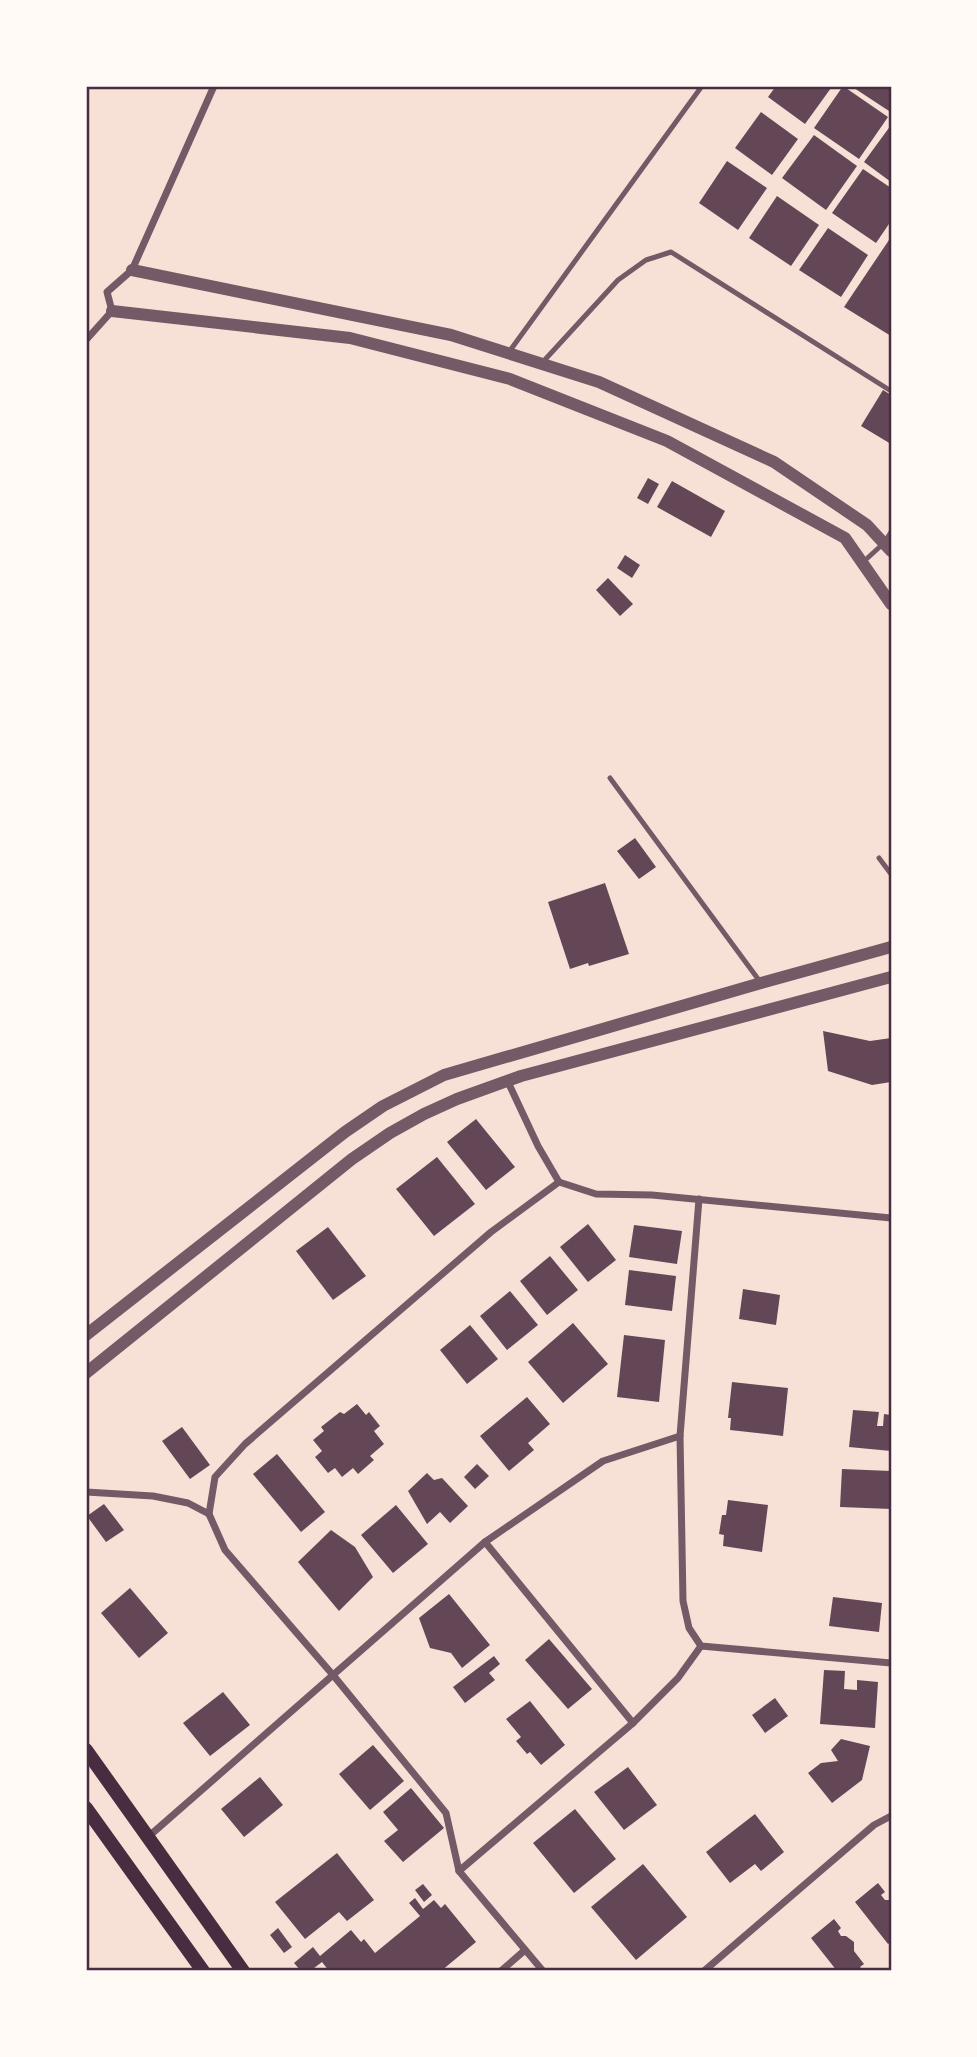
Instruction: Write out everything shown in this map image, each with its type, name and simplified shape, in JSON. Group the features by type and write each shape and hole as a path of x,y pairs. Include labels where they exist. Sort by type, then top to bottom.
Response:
{"main road":[{"path":"86,1750 243,1971"},
{"path":"86,1808 203,1971"}],"street":[{"path":"112,310 107,292 132,270 214,86"},
{"path":"132,270 452,335 599,382 774,463 889,542"},
{"path":"86,340 112,310"},
{"path":"112,310 350,338 510,379 667,441 845,538 891,604"},
{"path":"86,1335 311,1158 383,1106 443,1074 891,947"},
{"path":"86,1373 352,1158 424,1114 521,1076 891,977"},
{"path":"508,1082 538,1146 559,1182 596,1194 652,1195 891,1218"},
{"path":"543,1971 459,1871 446,1813 333,1675 225,1550 209,1514 215,1477 245,1444 491,1232 559,1182"},
{"path":"699,1199 680,1436 683,1601 689,1628 701,1646"},
{"path":"147,1838 485,1542 603,1461 680,1436"},
{"path":"86,1492 153,1496 188,1503 209,1514"},
{"path":"485,1542 632,1723"},
{"path":"701,1646 891,1663"},
{"path":"459,1871 632,1723 678,1678 701,1646"},
{"path":"704,1971 874,1825 891,1816"},
{"path":"501,1971 525,1950"}],"lane":[{"path":"508,353 702,86"},
{"path":"541,364 618,280 646,260 671,252 891,391"},
{"path":"862,563 889,542"},
{"path":"610,778 761,983"},
{"path":"878,858 891,874"}],"building":[{"path":"776,86 831,88 805,124 768,97"},
{"path":"843,86 888,117 859,159 814,128"},
{"path":"851,86 891,86 891,108 889,111"},
{"path":"761,112 798,139 772,175 735,148"},
{"path":"891,125 891,182 864,162"},
{"path":"814,135 857,166 826,210 782,178"},
{"path":"727,161 767,188 738,230 699,203"},
{"path":"863,169 891,188 891,221 876,243 832,213"},
{"path":"777,196 819,225 791,266 749,238"},
{"path":"828,228 868,255 841,297 799,270"},
{"path":"891,237 891,336 844,307"},
{"path":"883,390 891,395 891,444 861,426"},
{"path":"648,478 659,484 648,504 637,498"},
{"path":"672,481 725,511 711,537 657,507"},
{"path":"625,555 640,565 632,578 617,568"},
{"path":"608,578 633,604 620,616 596,590"},
{"path":"635,838 656,867 639,879 617,851"},
{"path":"605,883 629,954 570,969 548,902"},
{"path":"823,1031 870,1041 891,1038 891,1082 872,1085 828,1071"},
{"path":"476,1119 515,1167 486,1190 447,1142"},
{"path":"437,1157 475,1204 434,1236 396,1189"},
{"path":"588,1224 616,1260 588,1282 560,1247"},
{"path":"634,1225 682,1231 677,1264 629,1257"},
{"path":"328,1227 366,1276 333,1300 296,1251"},
{"path":"550,1256 578,1290 547,1315 520,1281"},
{"path":"629,1270 676,1276 672,1311 625,1305"},
{"path":"743,1289 780,1295 776,1325 739,1319"},
{"path":"510,1291 538,1325 507,1350 480,1316"},
{"path":"573,1323 608,1364 563,1403 528,1362"},
{"path":"470,1325 498,1359 467,1384 440,1350"},
{"path":"624,1335 665,1340 659,1402 617,1397"},
{"path":"732,1382 788,1388 783,1436 730,1430 731,1418 728,1418"},
{"path":"527,1397 550,1424 528,1443 534,1450 509,1471 480,1436"},
{"path":"357,1404 366,1415 369,1412 380,1426 374,1431 384,1444 370,1456 374,1460 358,1474 353,1468 342,1477 335,1468 328,1473 315,1457 322,1451 313,1440 324,1431 321,1427 340,1412 344,1414"},
{"path":"853,1410 879,1412 877,1426 883,1426 884,1414 891,1415 891,1451 849,1447"},
{"path":"182,1427 210,1465 190,1479 162,1441"},
{"path":"277,1454 325,1512 301,1532 253,1474"},
{"path":"477,1464 489,1476 475,1489 464,1477"},
{"path":"842,1469 891,1471 891,1509 840,1507"},
{"path":"427,1473 434,1480 442,1478 468,1506 450,1523 440,1512 427,1524 408,1491"},
{"path":"728,1500 768,1505 762,1552 723,1546 724,1535 719,1534"},
{"path":"104,1504 124,1530 106,1542 87,1516"},
{"path":"396,1505 428,1544 393,1573 361,1535"},
{"path":"331,1530 355,1547 373,1577 339,1611 298,1562"},
{"path":"130,1588 168,1633 139,1658 101,1613"},
{"path":"449,1594 490,1645 462,1668 451,1653 430,1648 419,1618"},
{"path":"833,1597 882,1603 879,1632 829,1626"},
{"path":"549,1639 592,1689 568,1709 525,1660"},
{"path":"494,1656 500,1664 489,1673 495,1680 465,1703 453,1687"},
{"path":"824,1670 845,1671 844,1689 857,1690 857,1680 878,1682 875,1728 820,1724"},
{"path":"223,1692 250,1725 210,1756 183,1723"},
{"path":"775,1698 788,1716 765,1733 752,1715"},
{"path":"530,1701 565,1745 541,1765 516,1741 521,1737 506,1719"},
{"path":"841,1739 870,1746 862,1780 832,1803 808,1773 821,1763 838,1761 831,1750"},
{"path":"373,1745 404,1781 370,1810 339,1774"},
{"path":"628,1767 657,1805 624,1830 594,1792"},
{"path":"260,1777 283,1805 244,1837 221,1809"},
{"path":"411,1788 444,1828 403,1862 384,1841 398,1830 383,1812"},
{"path":"575,1809 616,1859 574,1893 533,1843"},
{"path":"755,1814 784,1852 761,1871 755,1864 730,1883 706,1852"},
{"path":"337,1853 374,1900 347,1921 339,1912 305,1939 275,1902"},
{"path":"643,1864 687,1917 636,1960 591,1907"},
{"path":"878,1883 885,1892 881,1895 885,1900 891,1900 891,1942 888,1944 855,1902"},
{"path":"423,1884 432,1895 424,1902 415,1890"},
{"path":"415,1898 423,1909 434,1900 441,1908 445,1904 476,1942 441,1971 329,1971 322,1962 310,1971 301,1971 294,1963 313,1947 320,1956 351,1930 361,1942 364,1939 375,1953 420,1916 409,1903"},
{"path":"834,1919 841,1928 838,1931 841,1936 854,1942 854,1951 864,1964 860,1967 863,1971 837,1971 811,1938"},
{"path":"278,1928 292,1947 284,1953 270,1935"}]}
